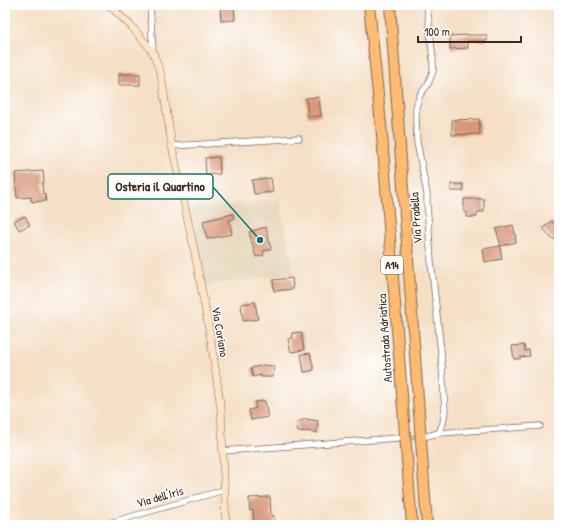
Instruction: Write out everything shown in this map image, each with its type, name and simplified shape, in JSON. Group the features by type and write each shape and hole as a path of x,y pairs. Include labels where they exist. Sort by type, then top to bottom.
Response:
{"highway":[{"name":"Autostrada Adriatica","path":"369,5 382,143 412,525"},
{"name":"A14","path":"390,5 427,525"}],"main road":[{"name":"Via Coriano","path":"109,5 131,26 153,52 160,75 172,146 211,340 221,409 226,525"}],"street":[{"path":"150,5 153,52"},
{"name":"Via Pradella","path":"427,5 433,71 428,84 420,95 416,106 416,123 417,142 427,194 431,261 441,352 445,410 443,423 439,433"},
{"path":"172,146 299,138"},
{"path":"427,436 439,433 540,426"},
{"path":"222,450 398,438"},
{"name":"Via dell'Iris","path":"102,525 117,523 224,490"}],"shaded area":[{"path":"280,200 294,274 206,285 191,208"}],"building":[{"path":"220,5 234,5 235,20 221,21"},
{"path":"487,35 487,41 467,41 468,48 450,49 450,36"},
{"path":"119,74 140,74 140,85 119,85"},
{"path":"319,97 321,116 308,117 306,98"},
{"path":"479,119 480,134 452,135 452,120"},
{"path":"219,157 220,174 206,175 205,158"},
{"path":"43,171 43,194 45,194 46,201 32,202 31,197 17,198 15,173"},
{"path":"271,178 273,192 254,194 252,180"},
{"path":"451,184 463,184 463,191 451,191"},
{"path":"464,199 484,199 484,212 477,212 477,217 467,217 467,212 464,212"},
{"path":"233,214 234,219 229,220 232,234 207,239 203,221"},
{"path":"25,216 30,225 19,230 14,221"},
{"path":"552,221 559,230 559,243 555,238 553,240 543,228"},
{"path":"513,225 516,242 501,246 496,229"},
{"path":"266,227 271,249 263,251 264,255 256,257 249,232"},
{"path":"500,246 502,259 485,262 483,249"},
{"path":"292,278 293,289 274,291 273,280"},
{"path":"255,302 258,319 243,321 241,304"},
{"path":"301,332 304,350 291,352 288,339 293,338 292,333"},
{"path":"524,345 525,351 529,350 530,356 514,359 512,346"},
{"path":"310,353 314,370 304,372 301,354"},
{"path":"264,365 274,366 273,377 261,377 261,375 253,377 251,368"},
{"path":"265,401 268,417 251,420 249,410 256,408 255,402"},
{"path":"306,419 318,421 317,433 307,431 298,432 297,422"},
{"path":"270,497 271,516 274,516 275,525 254,525 253,510 250,511 249,498"}],"tunnel":[{"path":"403,438 422,436"}],"place":[{"name":"Osteria il Quartino","path":"260,240"}]}
